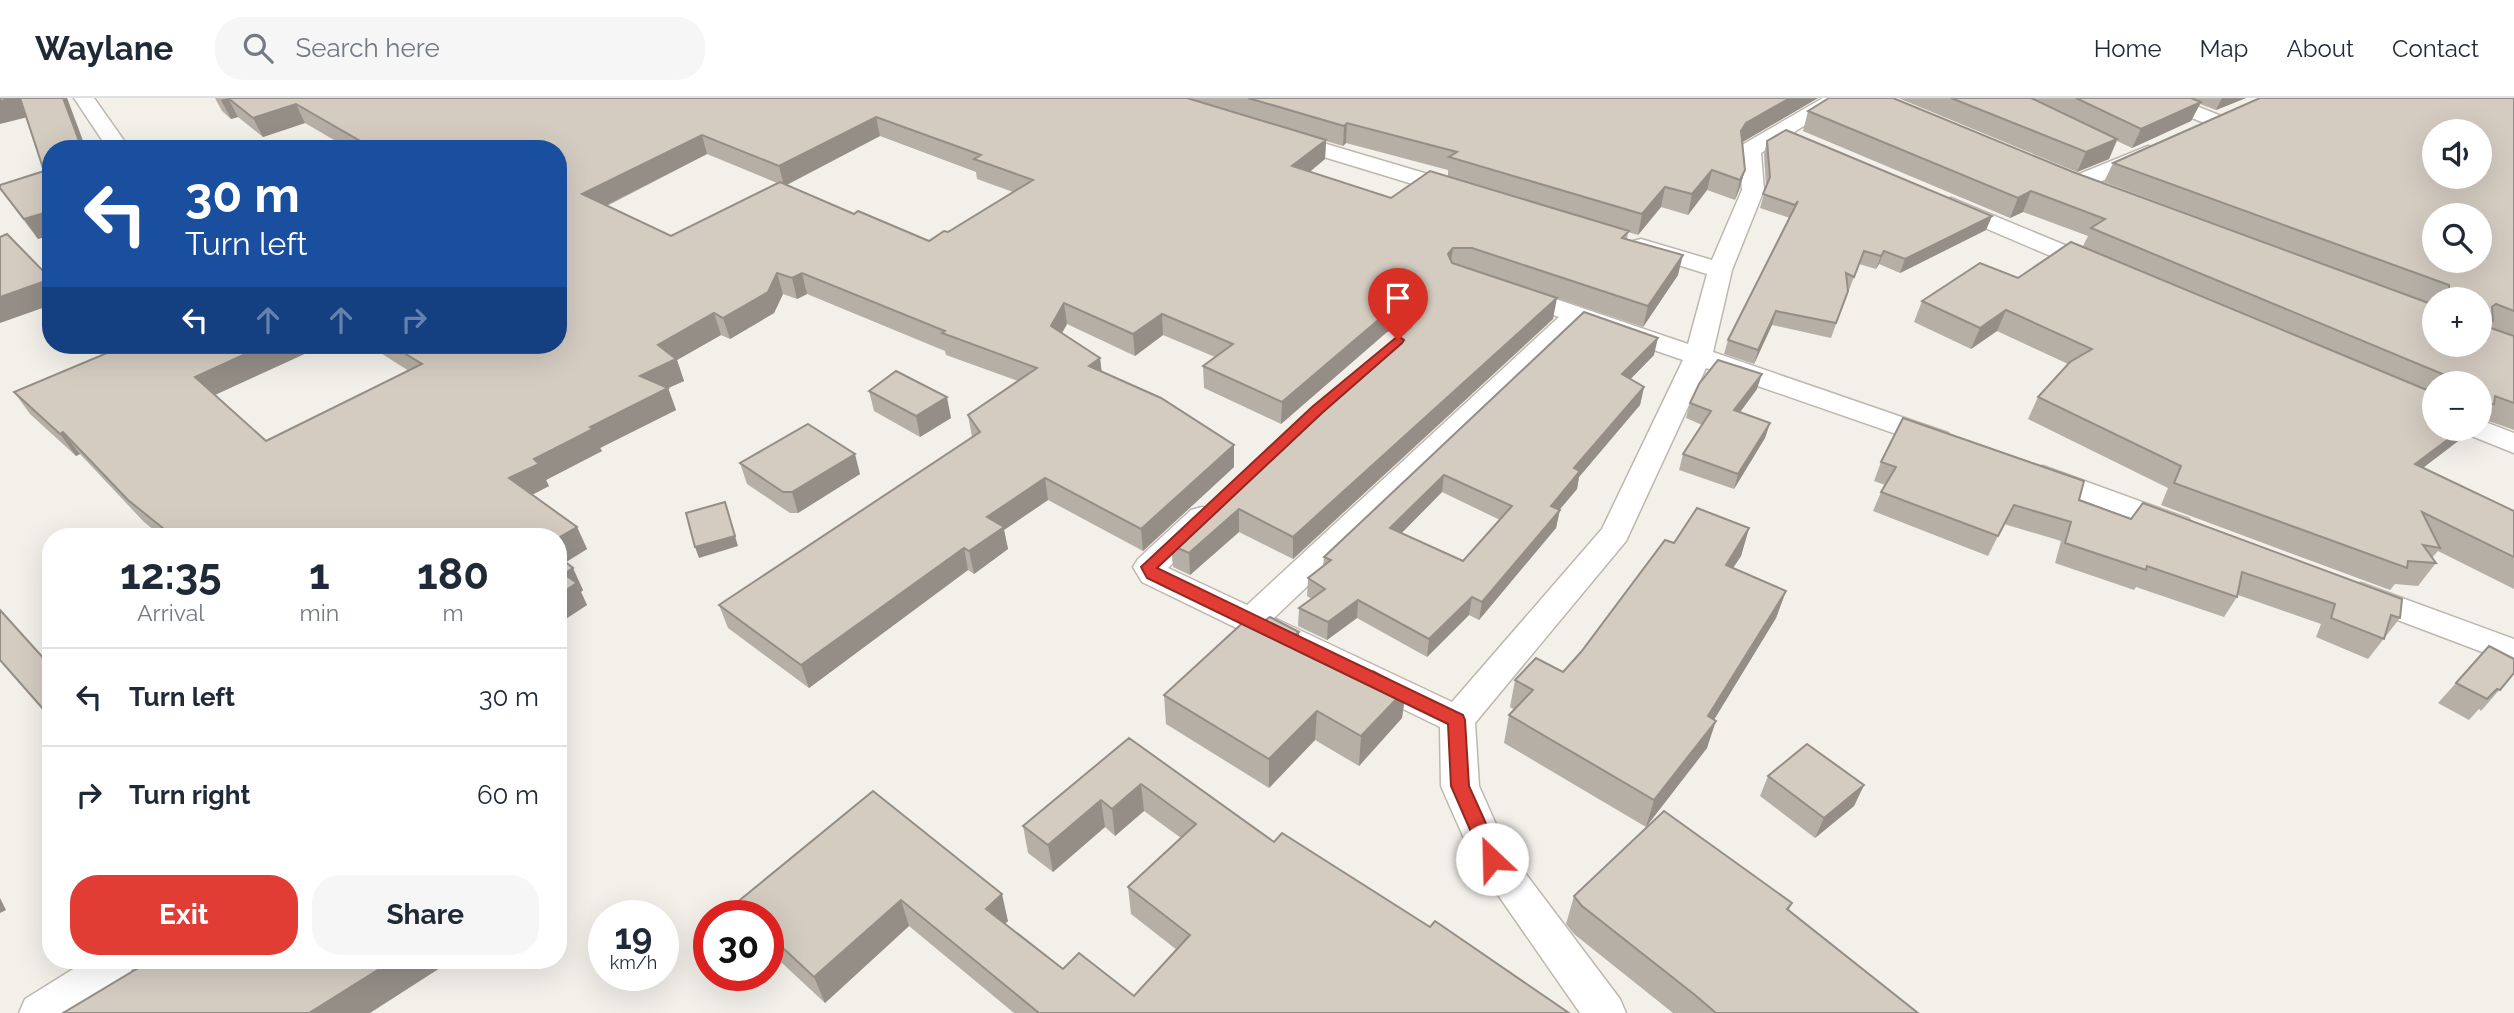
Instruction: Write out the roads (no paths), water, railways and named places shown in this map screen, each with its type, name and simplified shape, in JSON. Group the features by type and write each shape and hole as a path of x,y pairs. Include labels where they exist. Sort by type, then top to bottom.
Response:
{"street":[{"path":"84,98 113,140"},
{"path":"1605,1013 1492,859 1460,786 1457,720 1615,534 1699,355 1720,270 1753,190 1750,150 1791,136 1838,98"},
{"path":"2159,98 2214,120"},
{"path":"2191,131 2237,111"},
{"path":"1265,132 1482,198"},
{"path":"2075,184 2168,143"},
{"path":"2110,149 2134,160"},
{"path":"1926,194 2114,274"},
{"path":"1614,238 1720,270"},
{"path":"1486,284 1961,447"},
{"path":"1250,622 1577,314"},
{"path":"2492,435 2514,444"},
{"path":"2013,465 2208,537"},
{"path":"1224,497 1149,567 1153,574 1457,720"},
{"path":"2337,585 2514,652"},
{"path":"40,1013 110,969"}]}
